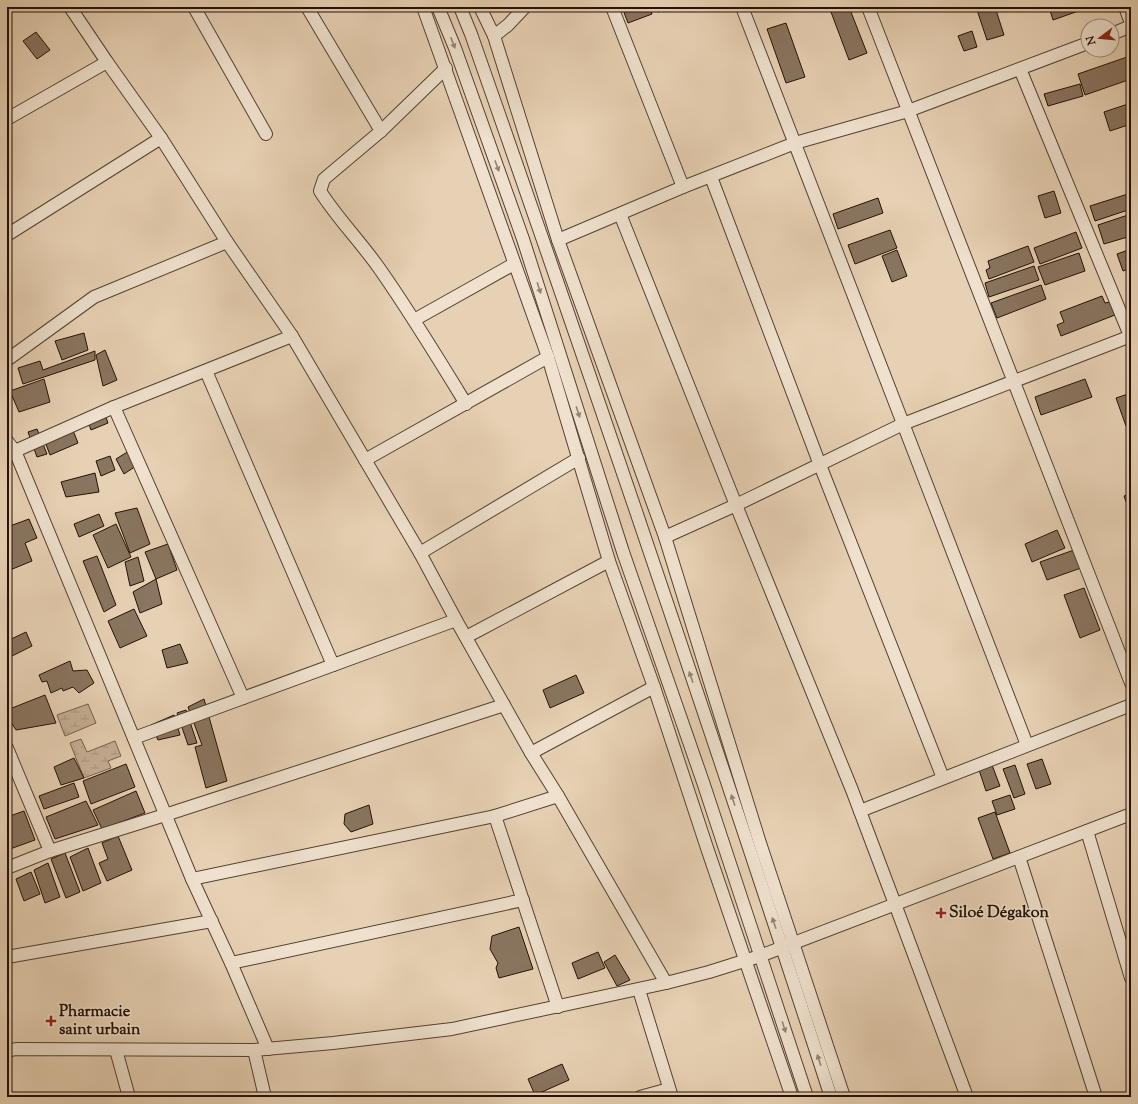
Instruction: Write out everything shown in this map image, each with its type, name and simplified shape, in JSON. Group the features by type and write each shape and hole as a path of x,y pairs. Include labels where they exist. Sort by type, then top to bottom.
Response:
{"street":[{"path":"70,7 161,138 227,242 292,336 420,552 456,620 531,753 558,796 666,984"},
{"path":"194,7 266,134"},
{"path":"307,7 381,131"},
{"path":"423,7 548,357 609,561 654,687 792,1097"},
{"path":"438,7 455,48 523,239 623,552 703,782 807,1097"},
{"path":"460,7 471,34 540,230 654,566 788,946 844,1097"},
{"path":"480,7 494,36 558,240 665,537 756,832 831,1097"},
{"path":"494,36 508,26 526,7"},
{"path":"612,7 683,187"},
{"path":"742,7 1027,745"},
{"path":"868,7 1131,683"},
{"path":"1120,30 1131,25 1125,7"},
{"path":"558,240 683,187 795,143 908,111 1080,46"},
{"path":"7,119 107,62"},
{"path":"446,68 381,131 324,179 320,190 330,207 378,267 414,320 466,404"},
{"path":"665,537 736,505 903,424 1131,336 1020,69"},
{"path":"7,235 161,138"},
{"path":"711,177 820,465 943,778"},
{"path":"620,214 860,811 967,1097"},
{"path":"7,360 94,297 227,242"},
{"path":"414,320 514,264"},
{"path":"11,452 114,407 292,336"},
{"path":"365,460 548,357"},
{"path":"206,371 333,665"},
{"path":"114,407 243,698"},
{"path":"7,441 134,738 192,879 231,962 268,1049"},
{"path":"420,552 579,458"},
{"path":"466,637 609,561"},
{"path":"134,738 456,620"},
{"path":"531,753 654,687"},
{"path":"7,868 50,851 504,705"},
{"path":"860,811 1131,705"},
{"path":"7,748 10,763 50,851"},
{"path":"192,879 495,816 558,796"},
{"path":"10,1048 116,1050 268,1049 452,1029 558,1007 666,984 760,956 1131,814"},
{"path":"495,816 558,1007"},
{"path":"1087,831 1131,978"},
{"path":"1019,858 1096,1097"},
{"path":"231,962 523,900"},
{"path":"7,957 212,922"},
{"path":"639,990 671,1093 640,1097"},
{"path":"116,1050 129,1097"},
{"path":"254,1050 265,1097"}],"green space":[{"path":"88,704 96,723 65,736 57,715"},
{"path":"81,739 87,752 115,741 121,756 108,761 111,768 84,778 70,743"}],"building":[{"path":"622,7 650,7 652,14 628,23"},
{"path":"656,7 673,7 658,12"},
{"path":"843,7 849,7 867,53 849,60 831,12"},
{"path":"976,7 995,7 1004,35 987,40"},
{"path":"1049,7 1086,7 1087,8 1053,20"},
{"path":"786,23 805,77 786,83 767,29"},
{"path":"972,31 977,47 964,51 958,36"},
{"path":"36,32 50,50 37,59 23,41"},
{"path":"1127,57 1131,69 1131,79 1085,95 1078,74"},
{"path":"1080,84 1083,96 1048,106 1044,94"},
{"path":"1131,103 1131,124 1110,131 1104,112"},
{"path":"1054,191 1061,213 1045,218 1038,196"},
{"path":"1131,193 1131,209 1095,221 1090,206"},
{"path":"878,198 883,213 838,229 833,214"},
{"path":"1131,214 1131,236 1104,244 1098,225"},
{"path":"890,230 897,248 855,264 848,245"},
{"path":"1076,232 1082,248 1040,264 1034,248"},
{"path":"1028,246 1034,262 989,279 986,270 990,268 988,261"},
{"path":"1131,249 1131,268 1123,271 1117,254"},
{"path":"897,250 907,276 892,282 882,256"},
{"path":"1079,253 1085,271 1045,285 1038,267"},
{"path":"1034,266 1039,280 989,297 985,283"},
{"path":"1041,285 1046,299 997,318 991,303"},
{"path":"1102,296 1105,303 1110,302 1115,315 1061,336 1057,325 1064,322 1060,312"},
{"path":"84,333 88,350 62,360 55,341"},
{"path":"105,350 117,380 103,386 96,355"},
{"path":"95,351 95,360 23,384 18,368 40,361 43,370"},
{"path":"44,379 50,402 19,412 10,391"},
{"path":"1085,379 1092,397 1041,415 1035,397"},
{"path":"1131,393 1131,424 1126,426 1116,398"},
{"path":"102,407 108,423 91,430 85,414"},
{"path":"72,428 78,443 50,455 44,439"},
{"path":"37,429 47,454 37,457 28,432"},
{"path":"129,451 136,466 124,474 116,459"},
{"path":"110,456 115,470 101,476 96,461"},
{"path":"95,473 99,492 66,497 61,482"},
{"path":"1131,493 1131,513 1130,513 1124,496"},
{"path":"137,508 150,544 130,553 115,513"},
{"path":"99,514 104,526 79,537 74,524"},
{"path":"29,519 37,538 25,543 32,561 10,570 7,562 7,527"},
{"path":"116,524 131,557 108,568 93,535"},
{"path":"1057,530 1065,548 1032,562 1025,544"},
{"path":"168,544 177,570 156,579 145,552"},
{"path":"1074,550 1081,568 1047,580 1040,562"},
{"path":"97,556 116,605 104,612 83,561"},
{"path":"138,557 144,581 130,586 125,562"},
{"path":"156,579 162,604 140,613 133,592"},
{"path":"1084,588 1100,630 1080,638 1064,595"},
{"path":"134,609 147,636 120,648 108,621"},
{"path":"26,632 32,646 10,657 7,651 7,641"},
{"path":"180,644 188,663 167,668 162,650"},
{"path":"70,661 73,671 87,670 94,683 79,693 73,687 63,691 62,688 51,693 47,681 42,682 39,675"},
{"path":"576,675 584,693 550,708 543,690"},
{"path":"45,695 56,723 16,730 7,716 7,710"},
{"path":"204,699 227,781 206,788 195,747 202,745 188,707"},
{"path":"186,710 197,743 188,745 177,713"},
{"path":"174,715 180,735 158,740 151,725"},
{"path":"74,758 84,778 61,785 54,767"},
{"path":"1042,759 1051,784 1036,789 1027,764"},
{"path":"126,764 135,787 91,804 83,781"},
{"path":"992,765 1000,786 986,791 979,770"},
{"path":"1015,765 1025,794 1014,798 1003,769"},
{"path":"74,783 79,797 44,809 39,796"},
{"path":"136,791 145,813 102,829 93,810"},
{"path":"1010,795 1015,809 997,815 992,801"},
{"path":"86,801 98,825 55,839 46,817"},
{"path":"369,805 373,824 351,832 344,824 345,814"},
{"path":"24,811 35,840 10,849 7,841 7,817"},
{"path":"995,812 1010,853 993,859 978,818"},
{"path":"118,836 132,870 107,881 99,863 108,859 102,843"},
{"path":"7,847 11,854 7,856"},
{"path":"88,848 101,883 83,891 70,857"},
{"path":"65,853 80,892 66,898 51,859"},
{"path":"48,863 60,897 45,903 34,870"},
{"path":"31,872 40,894 24,901 16,879"},
{"path":"519,927 533,969 499,978 496,968 498,963 490,949 492,936"},
{"path":"598,952 605,968 578,979 572,963"},
{"path":"615,955 630,980 617,986 604,962"},
{"path":"562,1064 569,1080 535,1095 528,1079"}],"place":[{"name":"Siloé Dégakon","path":"941,913"},
{"name":"Pharmacie saint urbain","path":"51,1021"}]}
